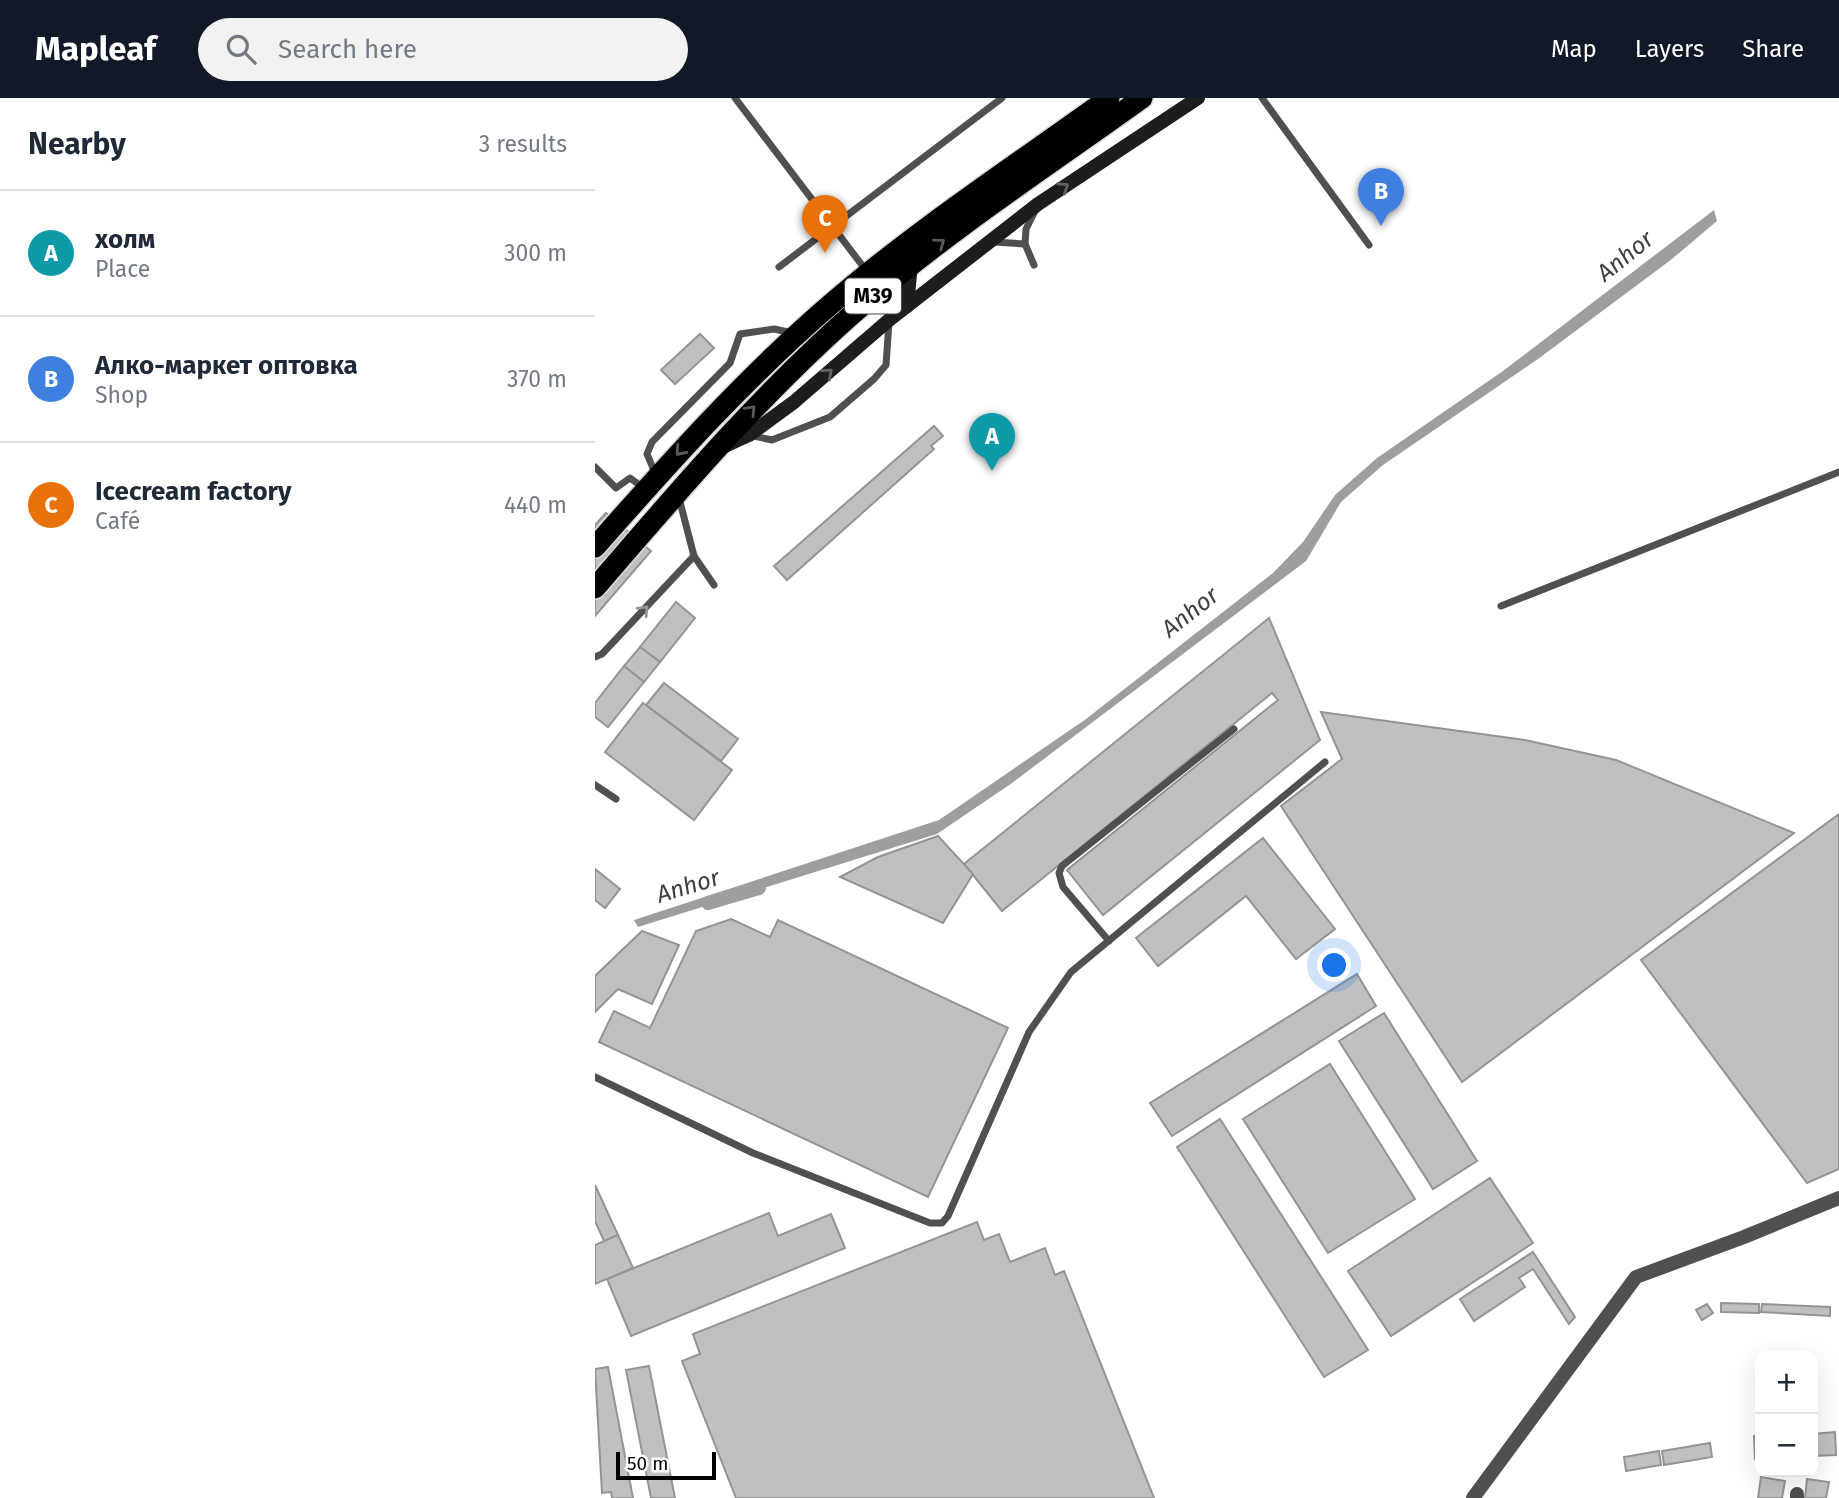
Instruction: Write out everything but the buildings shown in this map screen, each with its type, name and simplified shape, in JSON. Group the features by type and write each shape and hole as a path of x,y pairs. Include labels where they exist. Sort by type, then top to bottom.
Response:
{"highway":[{"name":"M39","path":"595,547 721,406 797,334 868,273 1108,98"},
{"name":"M39","path":"595,588 711,452 817,346 911,264 1142,98"}],"street":[{"name":"M39","path":"711,452 749,435 794,402 889,320 1038,204 1198,98"},
{"path":"907,306 911,264"},
{"path":"1473,1498 1636,1277 1839,1198"}],"lane":[{"path":"735,98 868,273"},
{"path":"779,267 1002,98"},
{"path":"1262,98 1369,245"},
{"path":"1034,265 1025,244 1026,229 1038,204"},
{"path":"989,243 1004,240 1025,244"},
{"path":"749,435 772,440 830,417 874,379 885,365 889,320"},
{"path":"595,467 616,488 630,478 651,483 647,454 652,442 730,363 740,334 774,329 797,334"},
{"path":"1501,606 1839,472"},
{"path":"678,491 694,556 714,585"},
{"path":"595,657 602,654 694,556"},
{"path":"1109,941 1063,887 1059,873 1062,866 1234,729"},
{"path":"595,1077 753,1153 930,1223 942,1223 949,1216 1029,1032 1071,972 1325,762"},
{"path":"595,785 616,799"}],"shaded area":[{"path":"1714,210 1717,221 1672,259 1538,359 1383,465 1341,502 1306,561 1012,783 937,834 638,927 634,920 939,820 1086,719 1273,573 1303,542 1335,495 1377,458 1503,371"}],"waterway":[{"name":"Anhor","path":"708,903 759,888"}],"place":[{"name":"Алко-маркет оптовка","path":"1381,226"},
{"name":"Icecream factory","path":"825,253"},
{"name":"холм","path":"992,471"}]}
